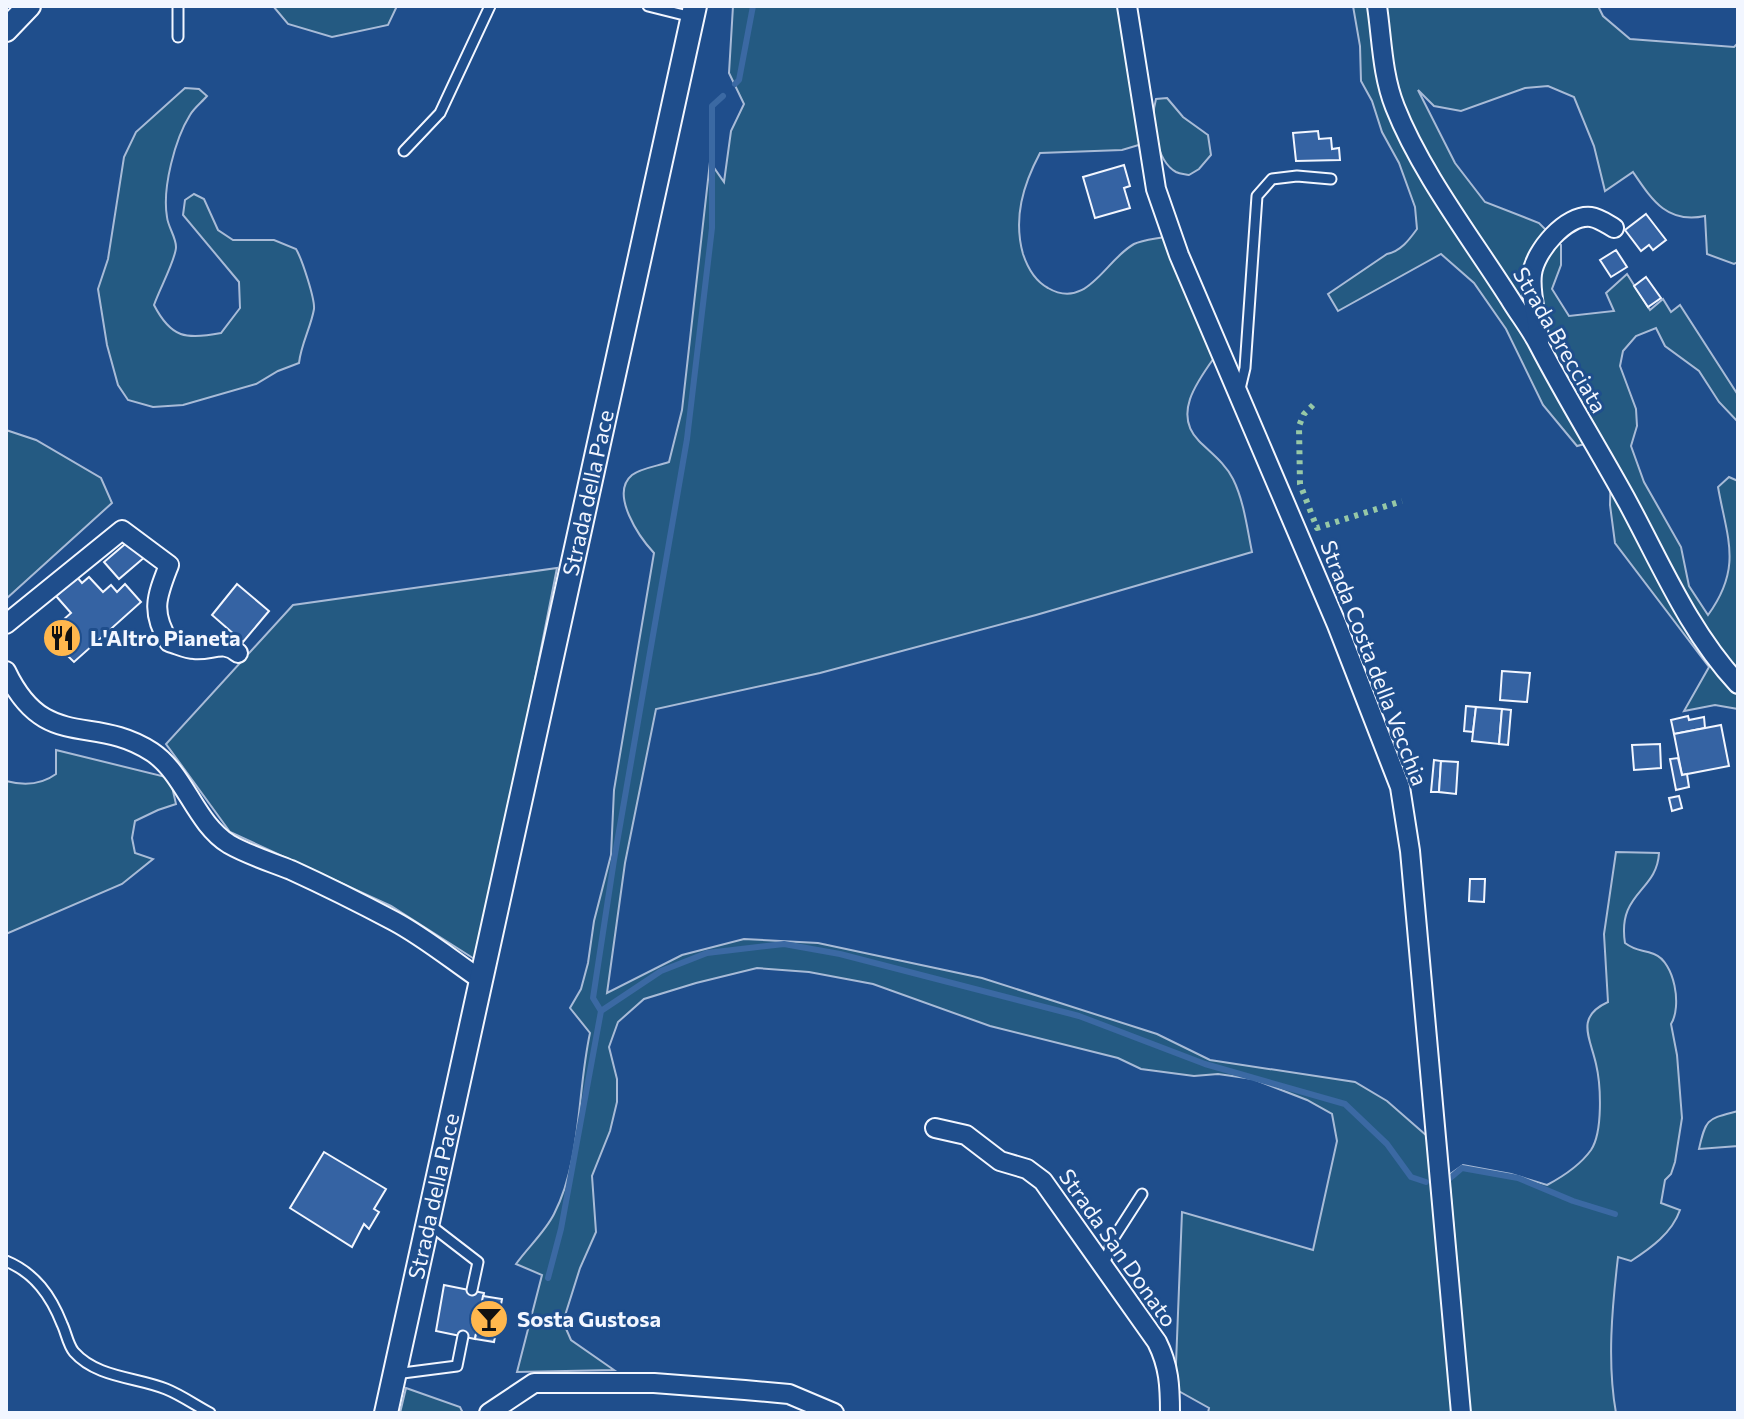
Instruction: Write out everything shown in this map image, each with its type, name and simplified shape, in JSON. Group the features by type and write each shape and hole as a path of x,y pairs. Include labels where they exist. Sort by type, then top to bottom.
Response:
{"street":[{"path":"6,30 29,6"},
{"name":"Strada Costa della Vecchia","path":"1127,6 1156,189 1179,255 1337,625 1400,787 1410,851 1461,1413"},
{"name":"Strada Brecciata","path":"1377,6 1384,69 1406,132 1539,345 1627,501 1679,603 1715,658 1738,684"},
{"name":"Strada della Pace","path":"386,1413 694,12"},
{"path":"1539,345 1532,274 1536,260 1551,239 1568,224 1583,217 1595,217 1614,228"},
{"path":"6,624 122,530 169,565 158,594 158,624 169,642 194,650 221,645 238,653"},
{"path":"6,671 31,710 56,725 124,738 151,751 167,764 207,821 228,843 398,923 480,979"},
{"name":"Strada San Donato","path":"935,1128 966,1135 1000,1161 1027,1169 1043,1181 1157,1342 1167,1362 1170,1413"},
{"path":"489,1413 534,1383 654,1383 789,1394 834,1413"}],"lane":[{"path":"178,6 178,37"},
{"path":"404,151 440,113 490,6"},
{"path":"648,6 694,12"},
{"path":"1239,395 1245,368 1257,196 1272,179 1297,176 1331,179"},
{"path":"1104,1267 1113,1239 1142,1194"},
{"path":"427,1223 478,1262 472,1290"},
{"path":"6,1261 19,1266 40,1283 58,1314 73,1351 89,1364 112,1374 166,1389 210,1413"},
{"path":"395,1374 457,1366 463,1336"}],"shaded area":[{"path":"273,6 397,6 388,25 332,37 288,24"},
{"path":"733,6 1119,6 1142,144 1122,150 1040,153 1021,202 1019,228 1023,254 1039,282 1062,293 1074,293 1095,281 1134,244 1164,237 1214,358 1194,388 1188,421 1191,431 1222,463 1237,487 1252,552 1036,615 820,673 656,709 625,863 607,993 682,955 744,939 818,943 982,978 1157,1034 1210,1060 1355,1082 1387,1101 1427,1136 1455,1413 1208,1413 1209,1408 1175,1389 1182,1212 1313,1250 1337,1141 1332,1114 1307,1100 1253,1079 1141,1069 1118,1058 990,1026 873,984 809,972 757,968 644,999 618,1022 609,1047 617,1079 617,1102 610,1131 592,1176 596,1232 580,1268 563,1322 571,1340 614,1370 517,1372 542,1275 516,1264 554,1214 570,1171 574,1148 590,1033 570,1008 581,989 588,963 594,921 611,855 614,790 654,553 629,516 624,493 632,475 669,462 682,410 710,162 724,182 731,131 744,104 729,73"},
{"path":"1353,6 1598,6 1603,16 1630,39 1734,47 1738,43 1738,262 1734,264 1707,254 1705,216 1680,216 1662,208 1633,172 1605,191 1594,146 1574,97 1548,86 1525,88 1461,111 1434,106 1418,90 1455,163 1485,202 1539,223 1561,245 1561,265 1552,289 1569,316 1614,311 1606,293 1627,274 1650,310 1663,299 1671,312 1680,305 1738,395 1738,422 1719,402 1699,371 1665,346 1656,328 1636,336 1623,351 1620,366 1636,409 1637,426 1631,446 1644,482 1681,547 1689,586 1708,615 1726,582 1729,567 1728,537 1718,487 1729,477 1738,481 1738,709 1715,705 1684,711 1709,667 1615,543 1610,505 1611,465 1596,441 1577,446 1543,405 1506,329 1474,283 1441,254 1338,311 1328,294 1401,248 1417,229 1415,207 1399,163 1361,81 1360,46"},
{"path":"185,88 199,89 207,96 184,125 171,164 166,205 176,247 154,305 160,316 181,334 209,335 221,333 240,308 239,282 183,215 185,200 194,194 204,199 218,230 233,240 274,240 296,249 308,279 314,309 299,363 256,384 183,405 153,407 128,400 118,385 107,345 98,289 108,259 124,157 136,132"},
{"path":"1167,98 1183,117 1208,135 1211,155 1189,175 1169,167 1156,139 1156,99"},
{"path":"6,430 36,440 101,478 112,503 6,599"},
{"path":"557,568 500,856 476,960 391,906 230,832 166,744 293,605"},
{"path":"56,750 170,778 176,804 135,821 132,838 135,853 153,859 122,884 6,934 6,781 32,784 50,778 56,774"},
{"path":"1616,852 1659,853 1652,876 1627,913 1625,943 1654,954 1672,975 1676,1007 1671,1024 1682,1118 1675,1162 1665,1180 1661,1203 1680,1210 1666,1233 1646,1251 1631,1261 1618,1257 1611,1355 1616,1413 1470,1413 1449,1175 1463,1165 1547,1185 1571,1170 1591,1150 1598,1132 1600,1096 1587,1028 1591,1014 1608,1002 1604,934"},
{"path":"1738,1111 1738,1146 1699,1149 1710,1121"},
{"path":"406,1388 460,1407 463,1413 400,1413"}],"building":[{"path":"1318,131 1319,139 1331,138 1332,149 1339,148 1340,160 1296,161 1293,133"},
{"path":"1124,165 1130,186 1124,188 1130,208 1095,218 1083,177"},
{"path":"1646,214 1666,240 1653,250 1649,245 1641,251 1625,230"},
{"path":"1616,250 1627,267 1611,277 1600,260"},
{"path":"1646,277 1661,298 1648,307 1634,286"},
{"path":"131,539 146,556 119,579 104,562"},
{"path":"77,577 82,583 89,577 103,592 111,585 117,592 125,584 141,602 74,662 46,635 71,613 56,596"},
{"path":"237,584 269,611 243,642 212,615"},
{"path":"1502,671 1530,673 1527,702 1500,700"},
{"path":"1466,706 1476,707 1473,732 1464,731"},
{"path":"1476,707 1502,709 1499,744 1472,741"},
{"path":"1502,709 1511,710 1508,745 1499,744"},
{"path":"1688,716 1689,720 1704,717 1705,728 1674,734 1671,720"},
{"path":"1721,725 1729,766 1682,775 1674,734"},
{"path":"1660,744 1661,768 1634,770 1632,745"},
{"path":"1678,758 1682,775 1687,774 1689,787 1676,790 1670,759"},
{"path":"1434,760 1441,761 1439,792 1431,792"},
{"path":"1441,761 1458,762 1456,794 1439,792"},
{"path":"1679,796 1682,808 1672,811 1669,798"},
{"path":"1470,879 1485,879 1484,902 1469,901"},
{"path":"324,1152 386,1189 374,1209 379,1212 369,1229 364,1224 352,1247 290,1208"},
{"path":"444,1285 484,1293 475,1339 436,1331"},
{"name":"Sosta Gustosa","path":"483,1296 502,1299 494,1342 475,1339"}],"waterway":[{"path":"735,84 739,80 753,6"},
{"path":"601,1011 593,998 687,439 712,228 712,106 723,96"},
{"path":"548,1278 561,1229 601,1011 661,971 707,953 784,944 840,954 1079,1016 1205,1064 1345,1104 1387,1144 1411,1177 1426,1182"},
{"path":"1449,1179 1462,1168 1518,1178 1573,1201 1615,1214"}],"hedge":[{"path":"1313,405 1304,414 1299,426 1300,484 1317,528 1402,501"}],"place":[{"name":"L'Altro Pianeta","path":"62,638"},
{"name":"Sosta Gustosa","path":"489,1319"}]}
